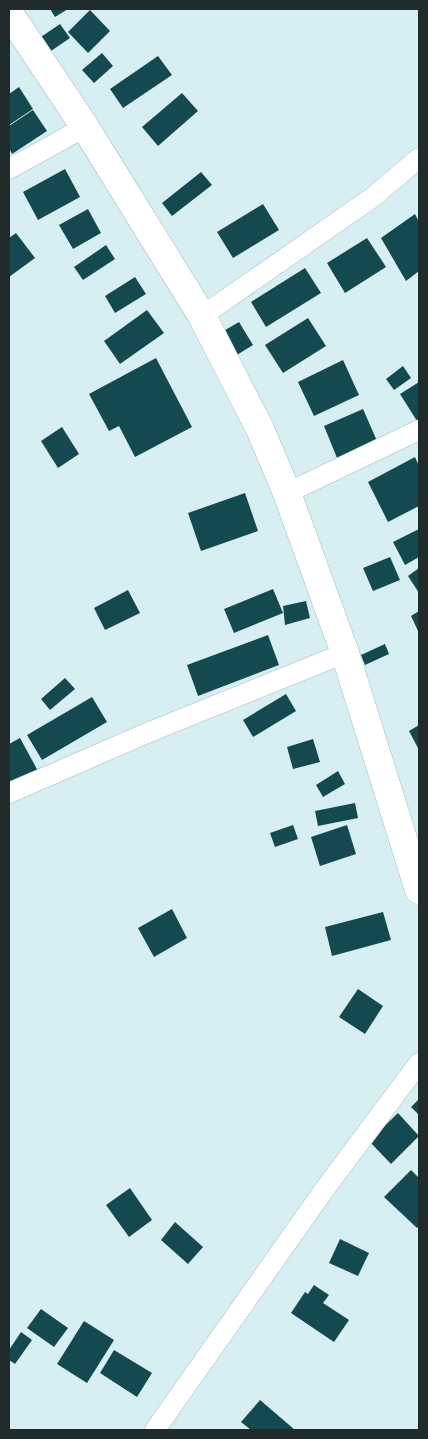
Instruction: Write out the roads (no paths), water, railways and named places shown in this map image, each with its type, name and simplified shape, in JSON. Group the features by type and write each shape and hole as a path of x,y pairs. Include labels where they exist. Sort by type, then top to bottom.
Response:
{"street":[{"path":"9,13 85,127 202,316 260,429 287,493 345,653 419,890"},
{"path":"9,169 85,127"},
{"path":"202,316 373,197 419,158"},
{"path":"287,493 419,430"},
{"path":"9,793 148,733 345,653"},
{"path":"155,1430 324,1190 419,1063"}]}
